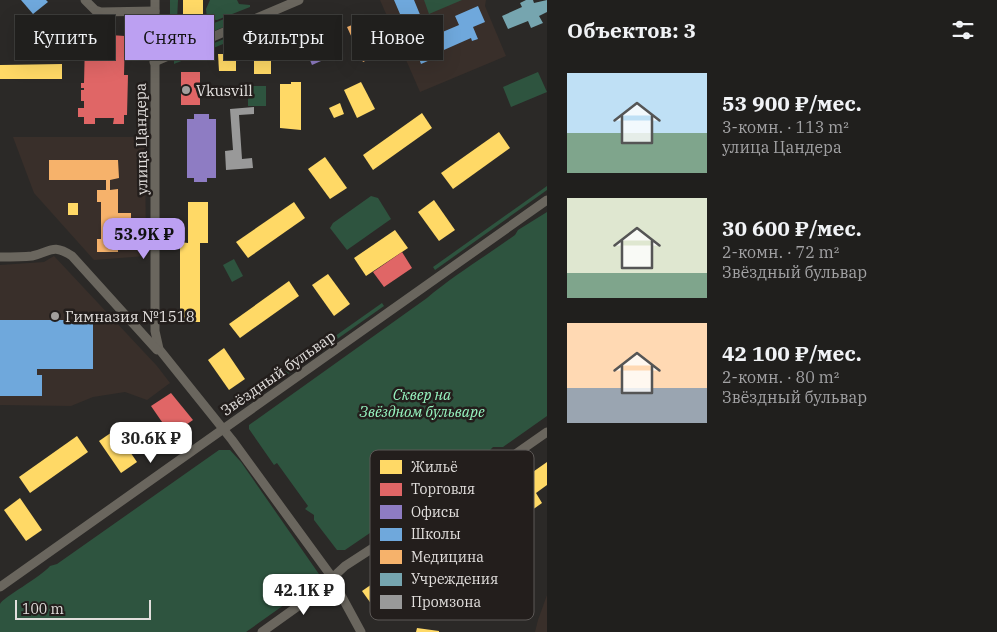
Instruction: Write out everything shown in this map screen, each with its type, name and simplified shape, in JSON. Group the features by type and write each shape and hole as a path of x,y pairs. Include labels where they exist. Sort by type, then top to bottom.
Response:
{"street":[{"path":"85,0 95,10 100,12 155,11"},
{"name":"улица Цандера","path":"155,0 155,331 159,349 164,358 222,428 332,580 361,632"},
{"path":"154,62 299,0"},
{"name":"Звёздный бульвар","path":"0,587 222,428 430,285 547,200"},
{"path":"0,257 33,256 50,248 62,249 72,256 164,358"},
{"path":"521,450 547,432"},
{"path":"262,632 332,580 345,566 370,550"}],"shaded area":[{"path":"380,0 486,0 485,6 506,56 420,92 406,60 443,60 443,15 387,15"},
{"path":"13,137 145,137 146,256 94,260 34,193"},
{"name":"Гимназия №1518","path":"54,256 157,366 170,383 147,400 125,392 93,397 71,406 0,405 0,265 44,262"},
{"path":"547,595 547,632 535,632 538,620"}],"green space":[{"path":"170,0 178,0 177,15 170,15"},
{"path":"210,0 237,0 239,4 250,5 250,7 230,15 224,15 224,17 217,20 214,20 214,15 207,15 206,9"},
{"path":"424,0 462,0 429,14"},
{"path":"224,19 224,27 214,31 214,23"},
{"path":"224,39 224,44 214,48 214,43"},
{"path":"174,60 184,60 174,64"},
{"path":"538,72 547,92 511,107 503,87"},
{"path":"248,86 266,86 266,106 248,106"},
{"path":"547,186 547,190 435,270 433,267"},
{"path":"371,196 378,198 391,219 347,250 330,228 333,223"},
{"name":"Сквер на Звёздном бульваре","path":"547,212 547,416 503,447 493,447 490,450 370,450 370,533 345,550 337,550 314,520 314,515 305,509 308,506 277,463 274,465 249,429 249,425 459,273 515,235 518,230"},
{"path":"234,259 243,276 232,282 223,265"},
{"path":"382,303 384,306 238,409 236,406"},
{"path":"219,450 230,450 241,462 321,577 315,583 246,632 0,632 0,604 2,601"}],"building: Жильё":[{"path":"183,0 203,0 203,15 183,15"},
{"path":"218,54 224,54 224,60 236,60 236,71 219,71"},
{"path":"254,60 271,60 271,74 254,74"},
{"path":"62,64 62,79 0,79 0,65"},
{"path":"291,82 301,82 301,130 280,128 280,84 291,84"},
{"path":"361,82 375,109 357,118 344,90"},
{"path":"340,103 344,114 334,118 329,108"},
{"path":"422,113 432,128 373,170 363,155"},
{"path":"499,132 510,148 453,189 441,173"},
{"path":"325,157 347,188 330,199 308,169"},
{"path":"434,200 455,230 439,241 418,212"},
{"path":"188,202 208,202 208,243 200,243 200,322 180,322 180,242 188,243"},
{"path":"294,202 305,218 248,258 236,242"},
{"path":"68,203 78,203 78,215 68,215"},
{"path":"395,230 408,248 366,276 354,258"},
{"path":"328,274 350,304 334,316 312,285"},
{"path":"289,281 299,296 240,338 229,324"},
{"path":"224,348 245,379 229,390 208,360"},
{"path":"115,430 137,462 121,473 99,441"},
{"path":"77,436 88,452 30,493 19,477"},
{"path":"547,462 547,485 536,493 542,503 534,509 534,471"},
{"path":"20,498 42,530 26,541 4,510"},
{"path":"370,585 370,602 362,591"},
{"path":"417,628 439,631 439,632 416,632"}],"building: Торговля":[{"path":"115,35 125,36 124,75 128,75 127,115 124,115 124,124 113,124 114,118 95,118 95,124 84,124 84,117 78,117 78,108 84,108 84,101 81,101 81,90 84,90 84,88 81,88 81,83 84,83 85,60 115,60"},
{"path":"181,72 200,72 200,91 202,91 202,95 200,95 200,105 181,105"},
{"path":"402,252 412,268 384,287 373,272"},
{"path":"171,393 193,420 171,435 151,406"}],"building: Офисы":[{"path":"310,60 323,60 312,65"},
{"path":"194,114 209,114 209,119 216,119 216,178 207,178 207,182 194,182 194,178 187,178 187,119 194,119"}],"building: Школы":[{"path":"21,0 46,0 48,2 33,14"},
{"path":"394,0 414,0 420,15 400,15"},
{"path":"478,6 485,22 473,27 478,39 472,41 471,38 443,50 443,32 459,25 455,16"},
{"path":"420,60 430,60 421,64"},
{"path":"0,320 66,320 66,323 93,320 93,369 37,369 37,375 42,375 42,396 0,396"}],"building: Медицина":[{"path":"352,25 352,38 347,27"},
{"path":"49,160 118,160 119,178 110,180 110,190 118,189 118,213 131,213 131,234 118,234 118,252 97,252 97,239 101,239 101,202 97,202 97,190 106,190 106,180 49,180"}],"building: Учреждения":[{"path":"526,0 533,0 534,3 547,0 547,12 539,16 543,23 531,28 528,21 508,29 502,16 522,7 520,3"}],"building: Промзона":[{"path":"217,87 245,87 245,97 217,97"},
{"path":"254,107 254,114 239,115 242,159 252,158 253,168 226,170 225,151 233,150 230,109"}],"place":[{"name":"Vkusvill","path":"186,90"},
{"name":"Гимназия №1518","path":"55,316"}]}
